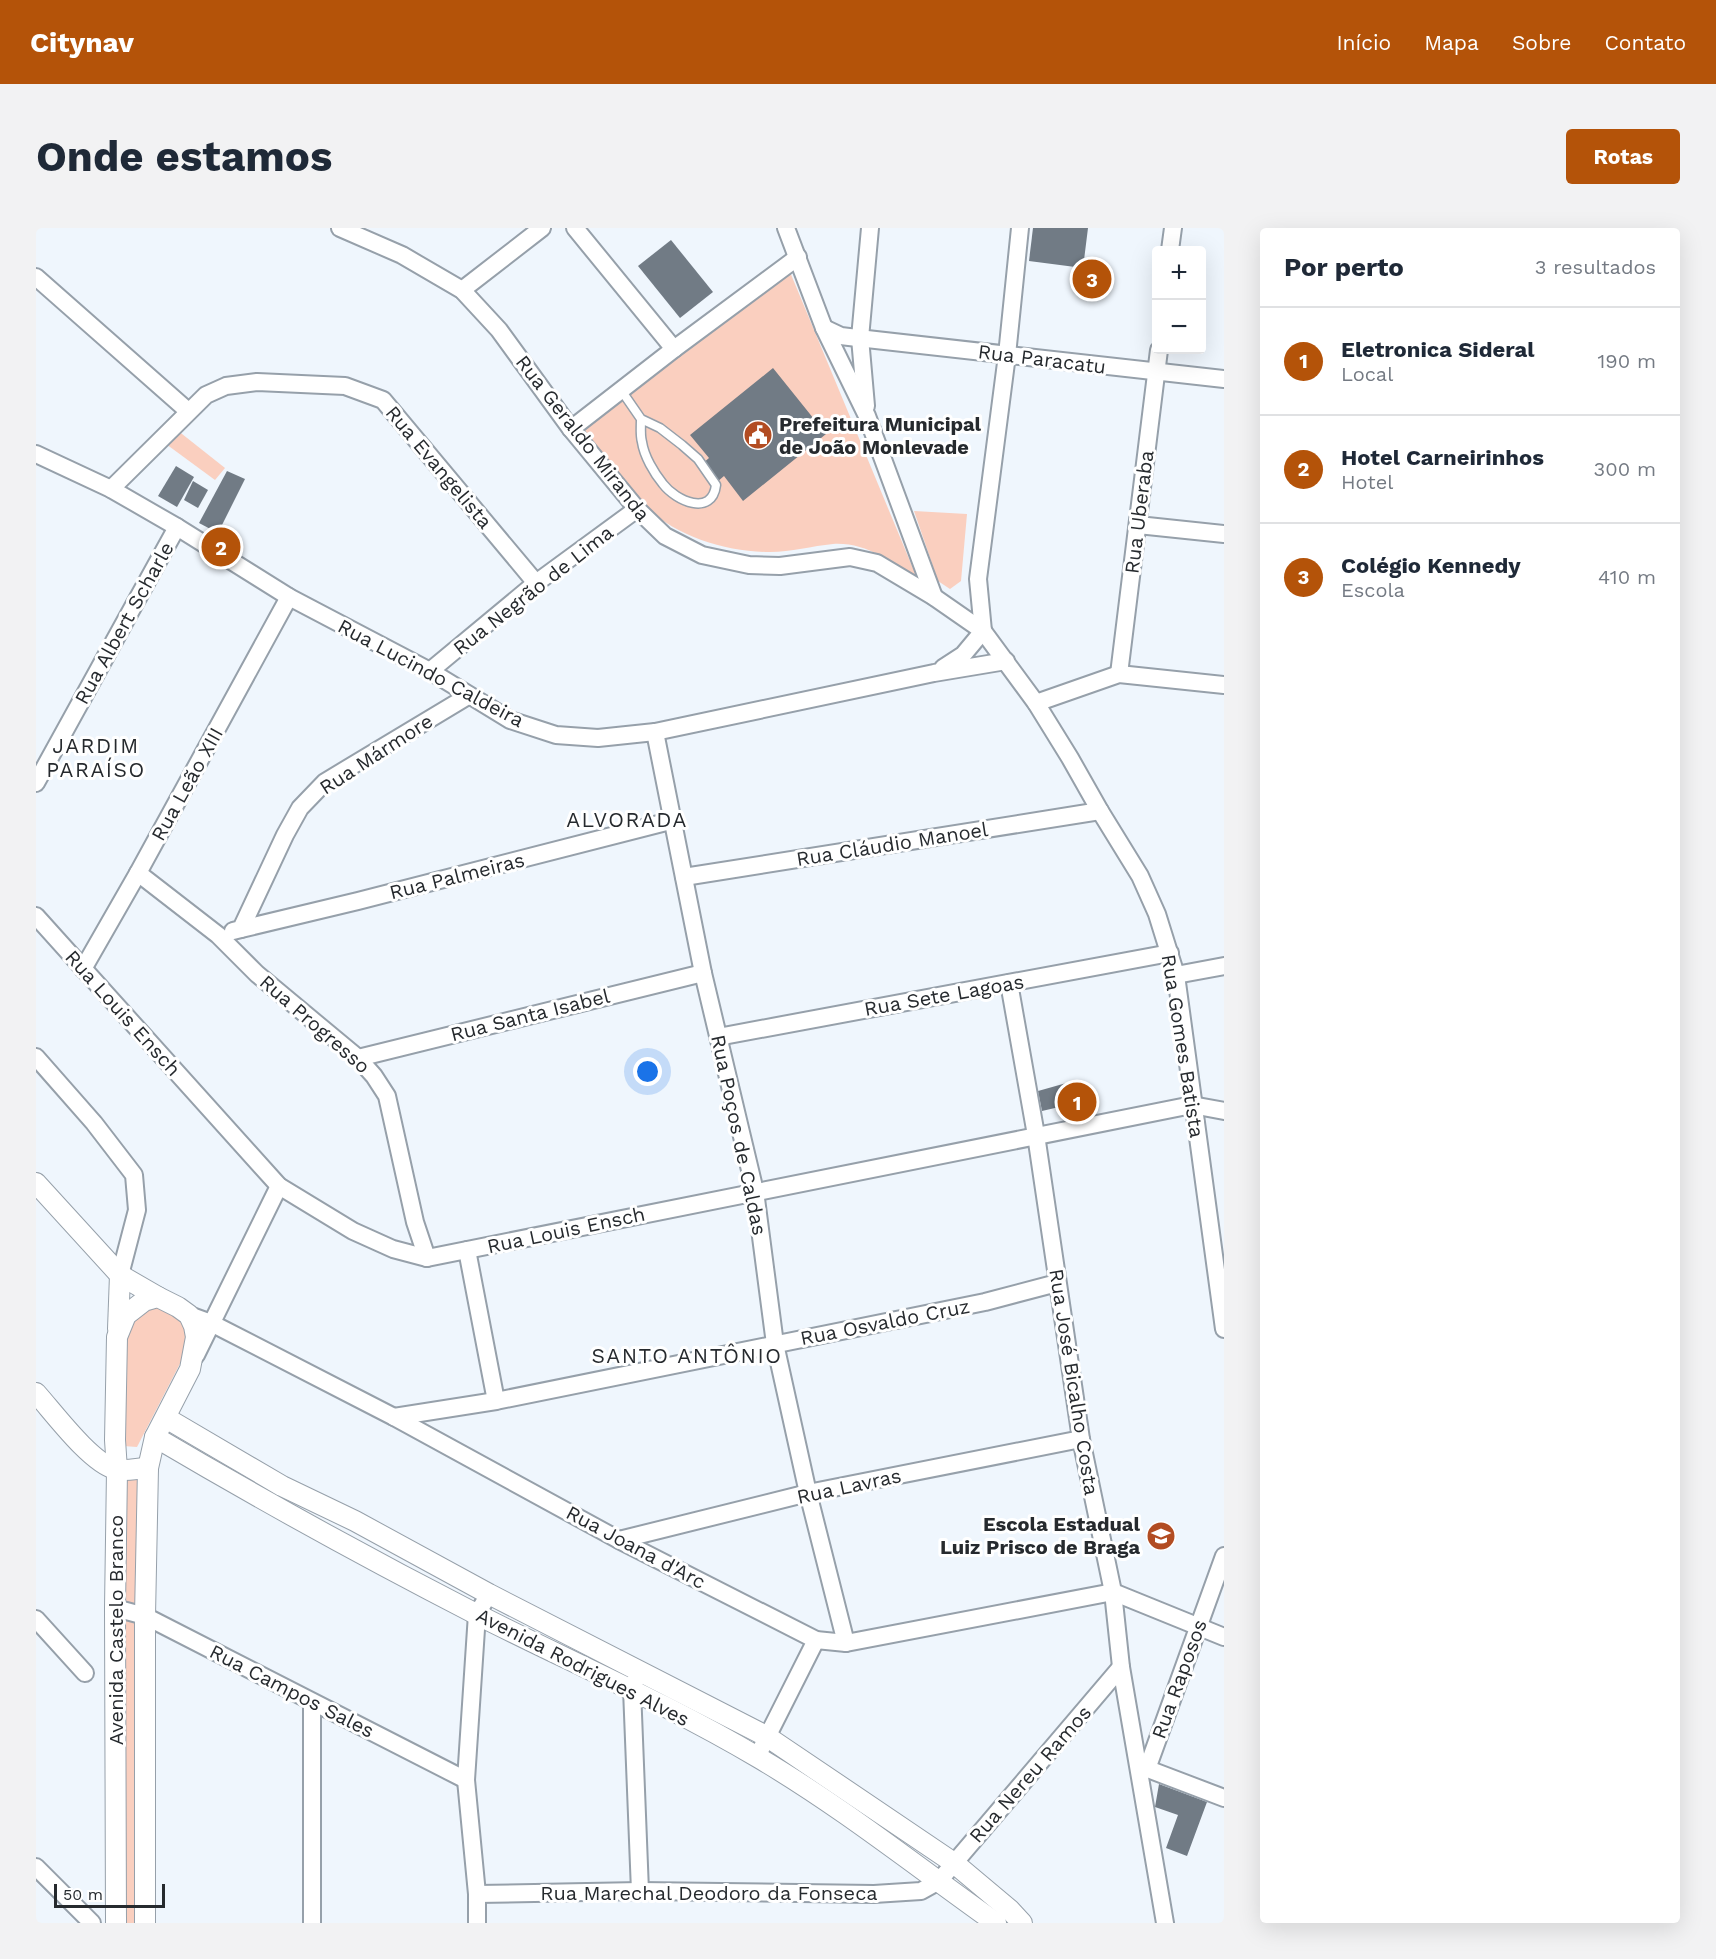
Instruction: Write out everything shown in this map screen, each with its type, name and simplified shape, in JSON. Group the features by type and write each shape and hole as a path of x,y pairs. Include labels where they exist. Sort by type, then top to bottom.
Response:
{"street":[{"name":"Rua Geraldo Miranda","path":"340,228 402,255 462,290 499,330 571,429 637,509 665,536 702,555 749,565 780,566 850,557 877,563 934,597 983,631"},
{"path":"462,290 542,228"},
{"path":"575,228 674,349"},
{"path":"786,228 824,328 867,416 934,597"},
{"path":"867,416 860,338 870,228"},
{"path":"1006,661 983,631 978,579 1007,355 1020,228"},
{"path":"1171,246 1173,228"},
{"path":"571,429 798,257"},
{"path":"36,277 188,411"},
{"name":"Rua Paracatu","path":"824,328 841,336 1224,379"},
{"name":"Rua Uberaba","path":"1119,674 1158,354"},
{"name":"Rua Evangelista","path":"111,489 188,411 206,395 226,386 257,382 345,386 383,400 536,583"},
{"name":"Rua Lucindo Caldeira","path":"36,454 111,489 289,597 430,671 510,720 556,735 598,738 655,732 934,673 1006,661"},
{"name":"Rua Negrão de Lima","path":"430,671 536,583 637,509"},
{"path":"1137,525 1224,534"},
{"name":"Rua Albert Scharle","path":"36,783 177,527"},
{"name":"Rua Leão XIII","path":"83,969 289,597"},
{"name":"Rua Lucindo Caldeira","path":"934,673 963,655 983,631"},
{"name":"Rua Gomes Batista","path":"1006,661 1036,703 1140,876 1157,914 1170,953 1176,975 1224,1329"},
{"path":"1036,703 1119,674 1224,685"},
{"name":"Rua Mármore","path":"241,929 300,808 325,782 468,696"},
{"name":"Rua Poços de Caldas","path":"655,732 703,973 755,1191 775,1344 808,1493 846,1643"},
{"name":"Rua Cláudio Manoel","path":"684,877 1100,811"},
{"name":"Rua Palmeiras","path":"241,929 358,902 674,820"},
{"name":"Rua Progresso","path":"138,873 218,935 257,974 358,1058 374,1076 387,1096 415,1222 427,1258"},
{"name":"Rua Louis Ensch","path":"36,916 279,1186 353,1231 393,1249 427,1258 1192,1105 1224,1111"},
{"path":"218,935 241,929"},
{"name":"Rua Sete Lagoas","path":"718,1036 1170,953"},
{"path":"1176,975 1224,966"},
{"name":"Rua Santa Isabel","path":"358,1058 703,973"},
{"name":"Rua José Bicalho Costa","path":"1009,983 1036,1135 1081,1439 1113,1592 1121,1667 1144,1768 1165,1923"},
{"path":"36,1057 94,1123 134,1175 137,1210 120,1275"},
{"path":"36,1184 120,1275 189,1315"},
{"name":"Avenida Castelo Branco","path":"145,1923 145,1616 148,1468 155,1437 279,1186"},
{"path":"467,1250 496,1401"},
{"name":"Avenida Castelo Branco","path":"116,1923 117,1470 115,1428 120,1275"},
{"name":"Rua Osvaldo Cruz","path":"394,1417 496,1401 985,1302 1057,1283"},
{"name":"Avenida Castelo Branco","path":"117,1337 126,1315 144,1301 158,1297"},
{"name":"Avenida Castelo Branco","path":"189,1315 196,1337 190,1369"},
{"name":"Rua Joana d'Arc","path":"189,1315 211,1323 394,1417 619,1540 816,1640 846,1643 1113,1592"},
{"path":"36,1394 95,1456 117,1470 148,1468"},
{"name":"Avenida Rodrigues Alves","path":"166,1418 282,1486 355,1521 489,1594 766,1736 954,1863 1006,1920"},
{"name":"Avenida Rodrigues Alves","path":"155,1437 271,1505 477,1614 632,1689 757,1757 818,1794 939,1881 1006,1920"},
{"name":"Rua Lavras","path":"619,1540 808,1493 1081,1439"},
{"path":"271,1505 282,1486"},
{"name":"Rua Raposos","path":"1144,1768 1224,1556"},
{"path":"1113,1592 1224,1636"},
{"path":"477,1923 477,1894 466,1780 477,1614 489,1594"},
{"name":"Rua Campos Sales","path":"115,1608 145,1616 466,1780"},
{"path":"36,1619 85,1673"},
{"path":"757,1757 816,1640"},
{"name":"Rua Nereu Ramos","path":"939,1881 1121,1667"},
{"path":"639,1671 632,1689 640,1891"},
{"path":"312,1702 312,1923"},
{"path":"1144,1768 1224,1798"},
{"path":"36,1867 92,1923"},
{"name":"Rua Marechal Deodoro da Fonseca","path":"477,1894 640,1891 874,1894 921,1891 939,1881"}],"lane":[{"path":"621,390 641,419 660,428 698,459 716,484 711,497 702,503 690,503 677,497 664,485 653,468 642,443 641,419"}],"shaded area":[{"path":"790,272 917,578 878,554 856,546 833,544 778,552 752,551 717,545 683,532 653,513 640,501 583,428"},
{"path":"177,430 225,468 215,480 166,444"},
{"path":"914,511 967,514 961,581 950,589 938,581"},
{"path":"158,1308 169,1310 185,1322 187,1350 137,1447 123,1446 126,1329 143,1310"},
{"path":"140,1478 139,1923 119,1923 119,1479"}],"building":[{"path":"1033,228 1088,228 1083,268 1029,261"},
{"path":"671,240 713,292 680,318 638,266"},
{"name":"Prefeitura Municipal de João Monlevade","path":"773,368 826,434 743,501 724,476 717,482 702,464 709,458 690,435"},
{"path":"176,466 194,477 177,507 158,496"},
{"path":"227,471 245,479 218,533 199,523"},
{"path":"193,481 208,490 198,508 184,500"},
{"path":"1070,1082 1072,1104 1042,1111 1038,1091"},
{"path":"1159,1784 1207,1802 1187,1856 1166,1848 1178,1815 1155,1807"}],"place":[{"name":"Colégio Kennedy","path":"1092,279"},
{"name":"Prefeitura Municipal de João Monlevade","path":"758,435"},
{"name":"Hotel Carneirinhos","path":"221,547"},
{"name":"Eletronica Sideral","path":"1077,1102"},
{"name":"Escola Estadual Luiz Prisco de Braga","path":"1161,1536"}],"district":[{"name":"JARDIM PARAÍSO","path":"96,757"},
{"name":"ALVORADA","path":"627,819"},
{"name":"SANTO ANTÔNIO","path":"687,1355"}]}
